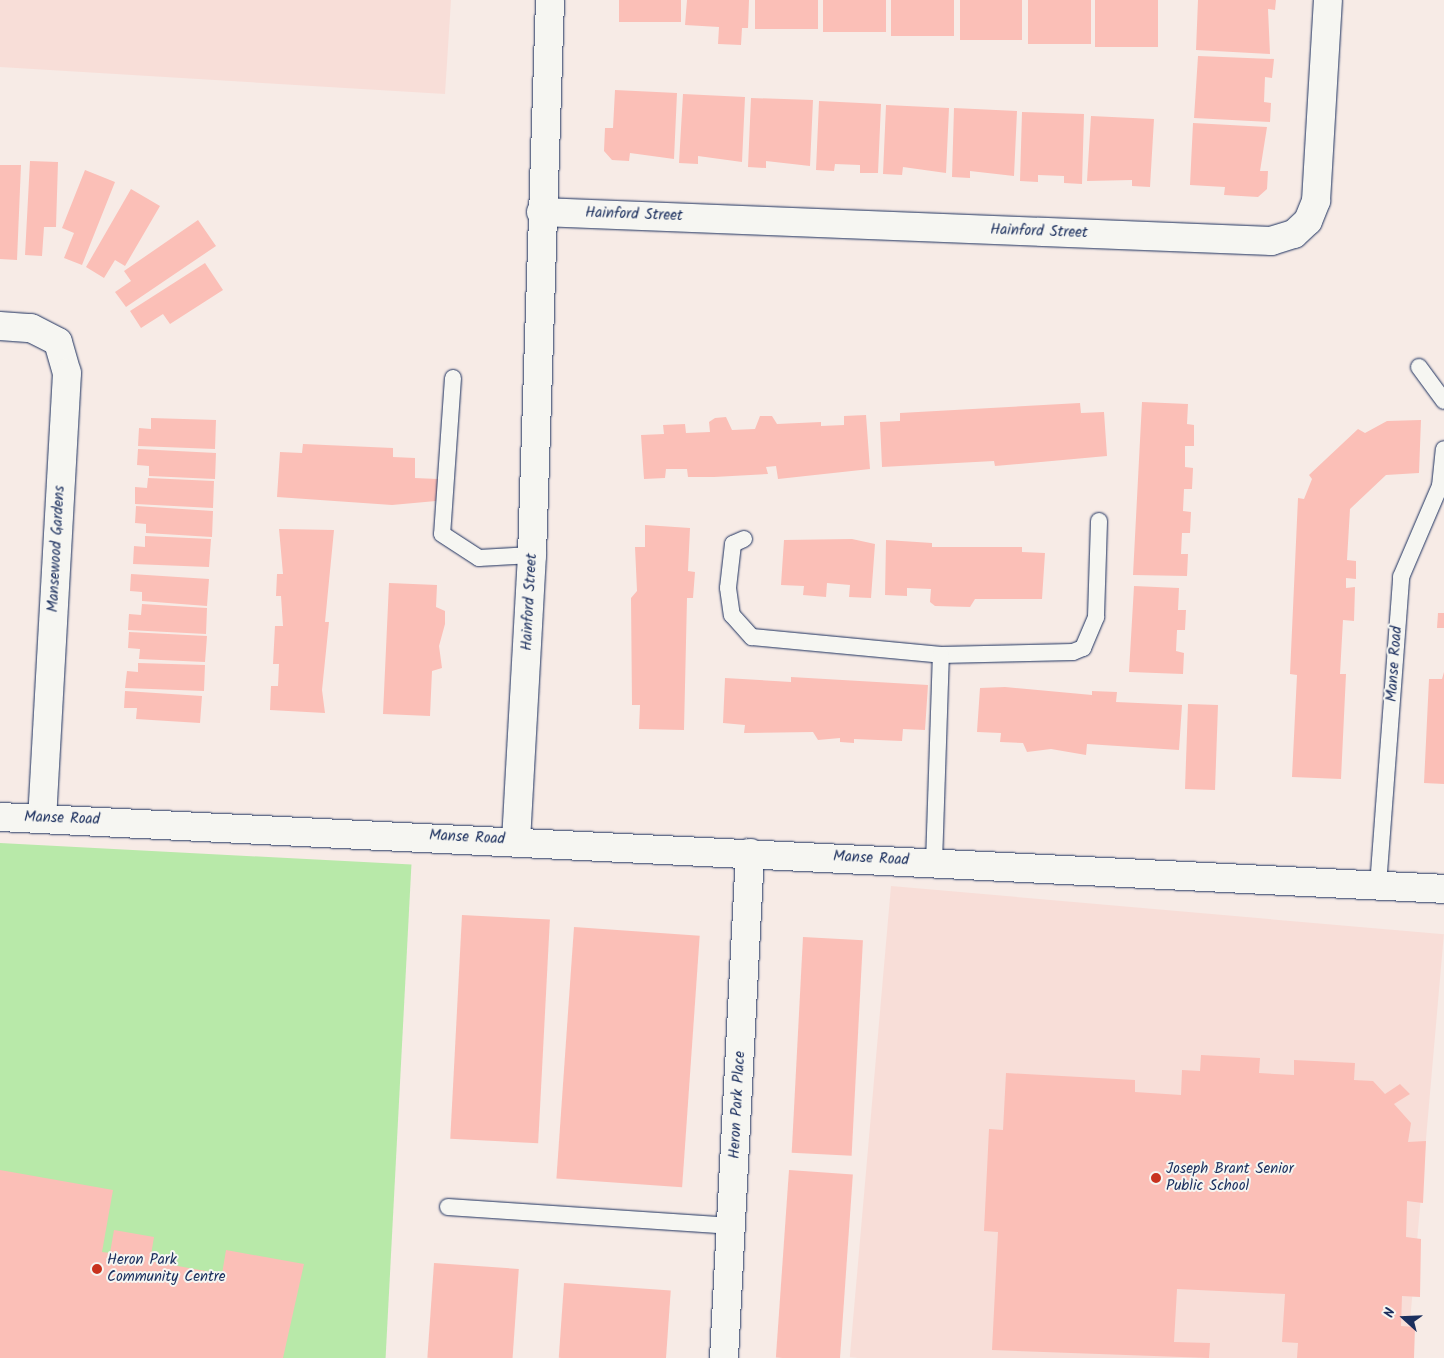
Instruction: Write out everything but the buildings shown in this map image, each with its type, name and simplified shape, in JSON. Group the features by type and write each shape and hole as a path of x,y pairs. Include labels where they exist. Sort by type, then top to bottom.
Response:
{"street":[{"name":"Hainford Street","path":"516,841 532,555 541,212 550,0"},
{"name":"Hainford Street","path":"541,212 1271,242 1294,234 1308,221 1316,201 1328,0"},
{"name":"Mansewood Gardens","path":"0,326 31,328 58,342 67,372 42,818"},
{"name":"Manse Road","path":"0,817 516,841 1444,889"},
{"name":"Heron Park Place","path":"724,1358 750,853"}],"lane":[{"path":"1419,368 1444,401"},
{"path":"453,378 442,534 479,558 532,555"},
{"name":"Manse Road","path":"1378,886 1401,577 1440,486 1444,449"},
{"path":"744,539 733,544 728,588 732,616 752,637 941,655 1073,652 1083,648 1096,617 1099,521"},
{"path":"934,863 941,655"},
{"path":"448,1206 732,1226"}],"shaded area":[{"path":"0,0 451,0 445,94 0,67"},
{"name":"Joseph Brant Senior Public School","path":"891,886 1444,934 1407,1358 850,1357"}],"green space":[{"path":"0,843 411,865 386,1358 0,1358"}],"place":[{"name":"Joseph Brant Senior Public School","path":"1156,1178"},
{"name":"Heron Park Community Centre","path":"97,1269"}]}
